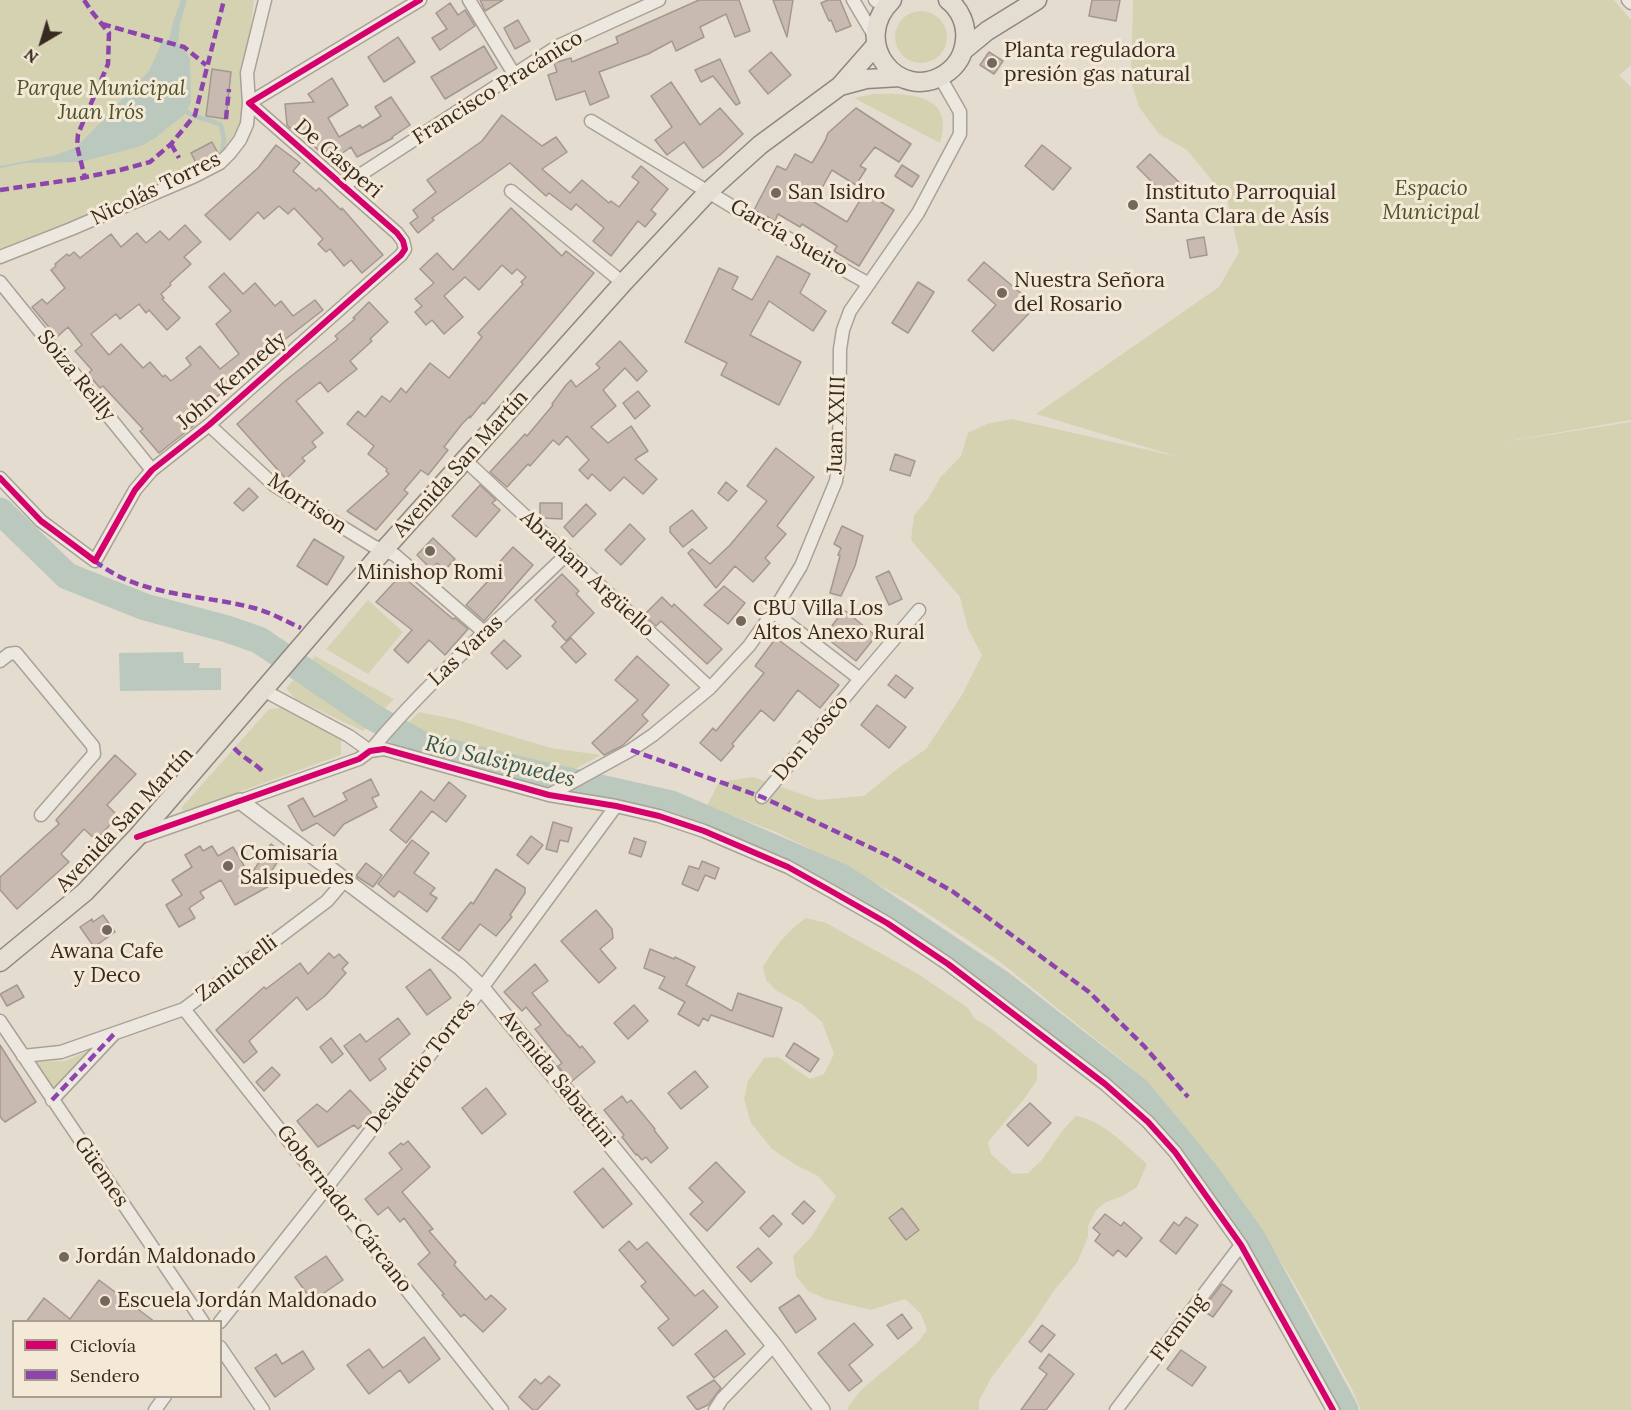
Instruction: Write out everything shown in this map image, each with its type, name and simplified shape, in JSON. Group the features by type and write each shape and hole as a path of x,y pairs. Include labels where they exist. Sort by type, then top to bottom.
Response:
{"main road":[{"path":"940,77 955,66 964,50 966,37 959,13 948,0"},
{"path":"964,50 987,31 1037,0"},
{"path":"884,2 876,26 875,41 881,58 889,69 900,76"},
{"name":"Avenida San Martín","path":"0,962 85,892 137,837 383,551 623,283 708,192 760,145 840,86 875,41"},
{"name":"Avenida San Martín","path":"840,86 866,79 900,76 920,81 940,77"}],"street":[{"name":"Nicolás Torres","path":"0,257 71,230 220,163 240,140 247,124 249,103 247,73 265,0"},
{"path":"249,103 420,0"},
{"path":"469,0 514,74"},
{"name":"Francisco Pracánico","path":"343,186 558,46 659,0"},
{"path":"853,0 875,41"},
{"name":"Juan XXIII","path":"554,792 609,763 653,735 710,688 749,646 773,612 809,550 837,481 840,349 843,330 850,311 918,213 960,134 960,112 940,77"},
{"name":"De Gasperi","path":"249,103 397,233 403,242"},
{"name":"García Sueiro","path":"591,121 708,192 869,284"},
{"path":"511,191 623,283"},
{"name":"John Kennedy","path":"0,478 41,520 95,561 135,490 152,470 209,425 401,255 405,249 403,242"},
{"name":"Soiza Reilly","path":"0,282 152,470"},
{"name":"Morrison","path":"209,425 280,490 383,551 395,555 485,633"},
{"name":"Abraham Argüello","path":"465,460 710,688"},
{"name":"Las Varas","path":"370,751 403,712 566,555"},
{"name":"Don Bosco","path":"762,797 919,610"},
{"name":"Don Bosco","path":"773,612 860,679"},
{"path":"5,658 16,653 93,746 94,754 41,815"},
{"path":"263,690 349,736 370,751"},
{"path":"137,837 359,759 370,751 384,749 659,816 704,831 788,867 887,923 948,964 1105,1084 1148,1122 1175,1152 1241,1245 1333,1410"},
{"name":"Avenida Sabattini","path":"240,801 460,967 482,988 774,1345 822,1410"},
{"name":"Desiderio Torres","path":"222,1320 482,988 616,806"},
{"name":"Zanichelli","path":"23,1056 61,1052 184,1009 327,901 345,880"},
{"name":"Gobernador Cárcano","path":"184,1009 502,1410"},
{"name":"Güemes","path":"1,1026 202,1320"},
{"name":"Zanichelli","path":"52,1100 114,1034"},
{"name":"Fleming","path":"1116,1410 1241,1245"},
{"path":"715,1410 722,1399 774,1345"},
{"path":"222,1350 263,1410"}],"green space":[{"name":"Parque Municipal Juan Irós","path":"0,0 254,0 245,75 246,104 242,124 227,150 171,181 0,253"},
{"name":"Espacio Municipal","path":"1133,0 1614,0 1631,20 1631,65 1619,75 1631,87 1631,420 1497,443 1631,422 1631,1410 1361,1410 1351,1387 1294,1283 1254,1219 1213,1160 1130,1067 999,961 915,905 841,864 776,832 707,806 719,782 753,777 818,800 864,796 926,749 962,695 982,655 968,629 960,597 911,540 914,515 928,499 940,478 961,456 968,433 987,424 1012,419 1179,457 1036,414 1219,287 1239,252 1227,199 1187,150 1159,134 1139,107 1131,81"},
{"path":"921,11 931,13 939,19 945,27 947,37 945,47 939,55 931,61 921,63 911,61 903,55 897,47 895,37 897,27 903,19 911,13"},
{"path":"874,94 914,96 935,106 941,115 943,127 940,143 854,98"},
{"path":"368,600 403,632 368,674 326,649"},
{"path":"315,656 394,699 363,731 295,699 286,688"},
{"path":"282,708 341,738 341,755 184,812 181,808 269,709"},
{"path":"419,712 454,719 551,748 601,755 547,784 395,742 395,737"},
{"path":"806,918 826,923 918,974 967,1007 975,1019 989,1027 1037,1065 1037,1080 988,1142 991,1154 1013,1174 1028,1173 1041,1161 1076,1116 1105,1129 1147,1164 1137,1187 1123,1196 1106,1202 1096,1210 1088,1226 1088,1237 1077,1263 1055,1289 991,1378 979,1401 979,1410 848,1410 861,1390 919,1341 927,1330 921,1314 905,1299 871,1310 826,1299 808,1291 796,1276 793,1256 812,1236 836,1196 818,1176 772,1149 751,1123 744,1099 748,1081 764,1058 778,1057 810,1079 824,1074 834,1054 822,1022 801,1004 777,991 766,980 763,967 782,940"},
{"path":"95,1048 50,1093 30,1062 65,1061"}],"shaded area":[{"path":"181,0 187,0 180,24 178,45 184,47 190,59 191,102 185,114 141,146 81,162 25,163 0,168 0,166 56,155 77,147 149,71 163,40 169,42"},
{"path":"183,652 184,663 200,663 199,668 221,668 221,690 120,691 119,653"}],"building":[{"path":"480,0 503,0 485,11"},
{"path":"699,0 739,0 750,31 735,37 726,14 700,27 704,37 676,51 672,41 648,54 599,72 609,97 590,105 585,91 556,100 548,75 557,72 554,63 571,58 572,62 618,43 616,37"},
{"path":"773,0 793,0 787,37"},
{"path":"828,0 840,0 851,26 836,32 821,3"},
{"path":"1092,0 1120,0 1116,21 1089,16"},
{"path":"450,3 458,15 465,10 475,26 440,50 432,38 447,29 436,13"},
{"path":"518,20 530,41 515,49 504,28"},
{"path":"398,37 415,62 384,82 368,57"},
{"path":"484,46 497,68 445,99 431,77"},
{"path":"771,52 791,75 768,94 749,71"},
{"name":"Planta reguladora presión gas natural","path":"989,52 1003,61 994,74 980,65"},
{"path":"720,59 740,103 736,105 713,76 701,82 695,70"},
{"path":"212,69 231,72 226,119 206,116"},
{"path":"332,78 348,105 328,118 339,137 360,125 362,128 381,116 375,107 391,97 410,125 393,138 357,157 351,147 333,160 323,146 318,150 294,128 287,125 285,104 314,102 308,94"},
{"path":"671,82 700,125 720,108 743,134 703,168 684,142 667,155 655,140 672,127 651,96"},
{"path":"856,108 911,144 899,162 875,147 860,166 866,169 856,185 832,170 814,202 847,222 865,192 894,210 859,266 834,251 837,246 802,224 800,227 778,214 775,221 754,210 777,166 786,170 795,154 812,163 828,133"},
{"path":"502,115 542,146 556,137 567,152 542,169 570,193 582,180 609,203 611,201 619,207 639,182 632,177 641,166 668,189 651,210 656,214 645,227 638,221 611,256 593,241 604,228 576,204 571,210 549,193 546,196 510,163 432,218 434,220 418,233 410,223 418,217 413,210 436,192 427,180 482,141"},
{"path":"212,142 218,153 197,165 191,153"},
{"path":"276,145 300,163 293,171 316,191 319,188 341,210 342,208 383,255 362,273 351,260 344,266 330,249 326,252 318,244 323,239 294,208 288,214 279,206 264,219 258,212 230,240 205,215 258,168"},
{"path":"1042,145 1071,168 1053,190 1025,166"},
{"path":"1150,154 1183,186 1170,200 1137,167"},
{"path":"902,165 919,176 912,187 895,176"},
{"path":"511,208 562,256 566,251 594,273 484,404 483,402 462,424 444,447 448,450 428,475 421,470 404,490 408,493 376,530 347,511 389,474 387,469 368,454 374,446 347,424 358,411 365,417 382,396 390,402 401,388 406,393 430,363 449,378 482,337 478,333 523,284 521,282 526,277 517,269 512,274 502,265 479,290 465,277 444,296 463,317 444,334 432,320 426,325 415,312 422,306 415,299 434,283 420,269 437,253 453,270"},
{"path":"185,225 201,242 184,257 191,264 161,294 164,298 162,299 180,318 167,330 149,310 146,313 139,304 120,319 116,314 91,334 109,355 121,344 143,368 150,362 163,377 165,375 171,381 191,365 186,358 200,346 220,369 239,354 216,324 231,311 209,287 224,273 243,294 255,283 275,306 281,301 293,316 315,300 323,310 214,399 216,400 193,419 197,423 159,453 140,431 143,429 103,386 100,388 88,374 92,370 75,351 82,345 68,327 57,337 32,307 42,299 47,304 65,288 51,270 67,254 69,256 74,252 80,258 111,234 121,247 137,233 146,243 160,231 169,240"},
{"path":"1204,237 1207,255 1190,258 1187,240"},
{"path":"777,256 810,274 800,293 826,311 813,331 769,301 750,335 801,362 779,405 721,375 727,363 685,342 719,268 738,277 732,289 752,300"},
{"name":"Nuestra Señora del Rosario","path":"984,262 1036,306 993,351 972,331 996,305 968,280"},
{"path":"918,282 934,292 908,333 892,323"},
{"path":"369,302 388,322 350,361 357,369 328,392 320,382 296,401 323,433 312,442 316,447 302,458 305,461 286,479 237,424 285,381 338,339 335,336 355,319 353,318"},
{"path":"620,341 647,371 637,381 625,368 603,390 616,406 591,427 608,443 631,426 648,451 635,459 657,479 643,494 624,477 610,491 592,474 588,479 579,470 589,460 567,436 559,445 553,440 507,487 490,472 525,434 527,436 553,405 566,385 571,380 576,387 600,368 596,364"},
{"path":"638,391 650,406 635,419 623,403"},
{"path":"776,448 814,477 777,526 786,534 765,558 770,563 753,582 735,566 716,588 688,553 692,549 710,564 730,545 767,501 747,486"},
{"path":"895,454 915,461 910,476 890,470"},
{"path":"726,482 737,491 728,501 718,493"},
{"path":"480,485 496,500 492,503 500,510 476,537 452,516"},
{"path":"249,488 258,497 243,511 234,503"},
{"path":"540,503 562,503 562,519 540,518"},
{"path":"586,504 596,514 573,537 564,527"},
{"path":"692,510 707,528 683,547 670,532 670,527"},
{"path":"630,524 645,539 621,565 605,550"},
{"path":"842,526 863,536 855,566 841,596 830,593 841,548 834,544"},
{"path":"433,538 455,559 445,570 437,563 431,569 417,555"},
{"path":"314,539 344,557 327,585 297,566"},
{"path":"513,547 533,565 484,621 466,605 499,569 496,566"},
{"path":"889,571 902,599 889,605 876,577"},
{"path":"562,574 579,591 576,594 594,613 566,641 552,626 556,622 535,600"},
{"path":"401,575 468,629 445,655 429,640 408,663 394,650 412,630 376,602"},
{"path":"724,586 745,603 728,624 704,605"},
{"path":"662,597 672,607 674,604 722,649 707,664 661,621 656,626 644,615"},
{"path":"844,610 876,636 856,661 824,636"},
{"path":"571,638 586,654 576,663 561,647"},
{"path":"776,638 839,685 820,708 798,690 774,721 761,710 732,744 734,746 721,761 700,743 713,728 716,731 764,673 755,666"},
{"path":"504,640 521,656 507,669 491,653"},
{"path":"637,656 669,685 642,715 648,721 622,746 604,755 592,743 638,700 615,680"},
{"path":"896,675 913,688 905,698 888,685"},
{"path":"877,705 906,727 889,748 861,725"},
{"path":"115,755 136,774 107,805 118,816 96,840 84,829 61,854 69,862 17,909 0,890 0,877 59,824 56,820"},
{"path":"371,779 379,795 372,798 377,807 344,824 334,836 317,823 302,831 288,806 303,798 314,817 347,800 343,793"},
{"path":"449,782 466,796 446,822 432,811 406,843 390,830 421,791 434,801"},
{"path":"553,822 572,828 568,842 560,840 557,852 546,849"},
{"path":"531,836 543,845 528,864 517,855"},
{"path":"634,838 646,842 641,857 629,853"},
{"path":"412,840 429,853 414,873 435,888 430,894 437,898 427,912 399,891 394,897 378,884"},
{"path":"271,844 283,853 267,878 271,885 235,905 221,880 200,892 204,898 189,908 195,918 179,927 166,905 182,895 172,880 192,867 185,855 200,846 203,851 212,846 218,856 233,847 250,876"},
{"path":"702,861 719,868 715,879 705,875 698,891 682,884 689,866 699,869"},
{"path":"366,863 382,875 373,887 356,876"},
{"path":"496,869 525,888 525,893 510,915 512,917 496,936 480,924 459,951 442,938 471,902 473,904"},
{"path":"596,910 612,929 613,938 600,949 616,968 599,983 561,941"},
{"path":"103,915 115,932 94,947 80,927"},
{"path":"650,949 674,959 675,957 695,967 686,985 732,1011 738,993 782,1008 773,1037 711,1015 708,1021 703,1018 699,1026 678,1014 685,1002 659,988 665,977 644,968"},
{"path":"329,953 334,958 339,954 348,963 342,969 346,973 325,996 307,1010 297,997 249,1041 257,1052 244,1063 216,1030 264,987 266,989 300,963 308,974"},
{"path":"535,964 548,981 532,993 568,1036 580,1048 582,1046 595,1062 571,1082 558,1066 562,1063 535,1029 541,1025 526,1007 522,1011 504,992"},
{"path":"430,969 451,998 427,1015 406,987"},
{"path":"17,985 24,997 7,1006 0,994"},
{"path":"634,1005 648,1021 628,1039 614,1023"},
{"path":"398,1018 410,1034 379,1059 386,1069 370,1081 344,1046 360,1034 366,1042"},
{"path":"331,1038 343,1054 332,1063 320,1047"},
{"path":"794,1043 819,1059 810,1072 786,1056"},
{"path":"0,1045 36,1102 5,1122 0,1117"},
{"path":"272,1067 280,1075 264,1091 256,1082"},
{"path":"695,1071 708,1087 681,1109 668,1093"},
{"path":"486,1088 506,1114 482,1134 462,1108"},
{"path":"350,1090 371,1112 371,1116 358,1129 354,1125 318,1147 297,1121 317,1104 327,1112"},
{"path":"622,1096 627,1103 631,1100 668,1148 651,1163 646,1157 642,1160 636,1155 622,1137 624,1135 604,1110"},
{"path":"1030,1103 1051,1123 1028,1146 1007,1125"},
{"path":"408,1141 430,1167 402,1192 433,1229 429,1231 456,1262 454,1265 486,1300 491,1295 506,1309 483,1332 464,1314 461,1317 418,1264 430,1253 404,1218 400,1222 388,1207 378,1215 365,1199 402,1169 389,1153 401,1143 403,1145"},
{"path":"716,1162 745,1192 707,1231 690,1214 703,1202 689,1188"},
{"path":"603,1168 632,1204 603,1228 574,1192"},
{"path":"804,1201 815,1211 803,1224 792,1214"},
{"path":"902,1208 919,1230 906,1240 889,1218"},
{"path":"1105,1214 1121,1226 1124,1222 1142,1238 1126,1257 1118,1250 1113,1256 1095,1241 1100,1234 1093,1228"},
{"path":"773,1215 782,1224 769,1237 760,1228"},
{"path":"1186,1217 1198,1225 1176,1254 1160,1241 1174,1222 1179,1226"},
{"path":"629,1241 637,1250 647,1242 695,1296 703,1290 718,1307 673,1346 658,1328 669,1319 641,1286 646,1282 619,1250"},
{"path":"758,1248 772,1263 751,1282 737,1267"},
{"path":"326,1256 343,1280 312,1301 295,1277"},
{"name":"Escuela Jordán Maldonado","path":"99,1280 152,1320 28,1320 44,1298 70,1319"},
{"path":"1222,1284 1232,1291 1213,1317 1202,1310"},
{"path":"799,1295 816,1319 796,1333 779,1308"},
{"path":"902,1314 912,1328 898,1339 887,1325"},
{"path":"854,1323 873,1345 849,1365 862,1381 849,1391 818,1353"},
{"path":"1042,1325 1055,1335 1041,1352 1029,1342"},
{"path":"726,1330 745,1354 714,1378 695,1354"},
{"path":"424,1337 440,1359 409,1383 400,1370 369,1394 347,1365 369,1349 383,1368"},
{"path":"1181,1350 1206,1367 1192,1386 1167,1369"},
{"path":"303,1351 314,1369 275,1397 255,1368 276,1354 282,1364"},
{"path":"1049,1354 1074,1374 1046,1410 1021,1410 1047,1374 1039,1368"},
{"path":"549,1376 560,1385 537,1410 533,1410 519,1397 535,1379 541,1384"},
{"path":"714,1380 721,1388 708,1405 697,1410 687,1397"}],"waterway":[{"path":"183,109 221,125 224,139 222,153"},
{"name":"Río Salsipuedes","path":"0,511 67,576 145,607 259,640 371,716 424,746 671,804 843,878 1000,983 1138,1091 1205,1172 1252,1238 1345,1410"}],"marked path":[{"path":"84,0 109,33 108,64 78,134 77,146 85,178"},
{"path":"0,190 77,179 150,162 171,144 195,115 224,0"},
{"path":"102,24 184,47 206,65"},
{"path":"226,119 229,89"},
{"path":"171,144 179,158"},
{"path":"95,561 131,582 171,593 254,608 301,628"},
{"path":"234,748 265,774"},
{"path":"631,750 762,797 893,858 952,891 1089,992 1144,1046 1188,1097"},
{"path":"52,1100 114,1034"}],"cycle path":[{"path":"0,478 41,521 95,561 135,490 152,470 209,425 401,255 405,249 397,233 249,103 420,0"},
{"path":"137,837 359,759 370,751 384,749 549,795 659,816 704,831 788,867 887,923 948,964 1105,1084 1148,1122 1175,1152 1241,1245 1333,1410"}],"place":[{"name":"Planta reguladora presión gas natural","path":"992,63"},
{"name":"San Isidro","path":"776,193"},
{"name":"Instituto Parroquial Santa Clara de Asís","path":"1133,205"},
{"name":"Nuestra Señora del Rosario","path":"1002,293"},
{"name":"Minishop Romi","path":"430,551"},
{"name":"CBU Villa Los Altos Anexo Rural","path":"741,621"},
{"name":"Comisaría Salsipuedes","path":"228,866"},
{"name":"Awana Cafe y Deco","path":"107,930"},
{"name":"Jordán Maldonado","path":"64,1257"},
{"name":"Escuela Jordán Maldonado","path":"105,1301"}]}
